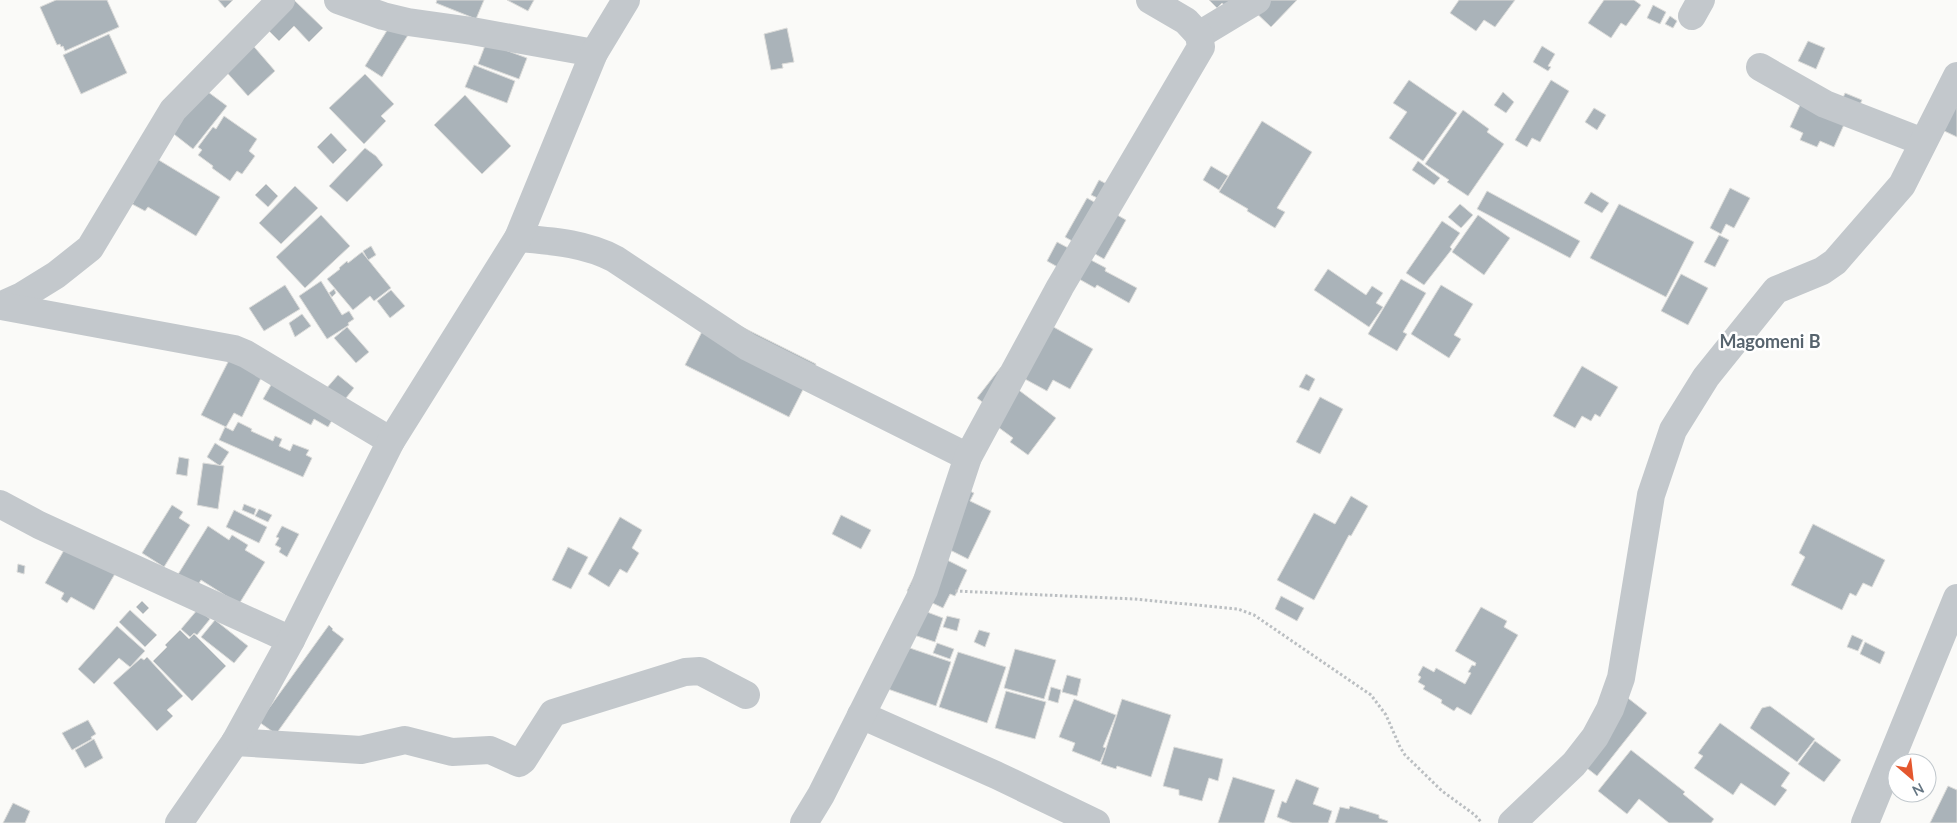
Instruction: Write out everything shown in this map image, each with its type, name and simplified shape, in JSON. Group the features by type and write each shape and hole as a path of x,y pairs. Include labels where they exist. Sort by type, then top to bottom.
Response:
{"street":[{"path":"0,306 22,296 56,275 90,248 173,110 281,0"},
{"path":"338,0 383,16 408,22 472,31 594,53"},
{"path":"184,821 235,742 291,640 391,441 518,238 594,53 626,0"},
{"path":"804,823 924,590 968,457 1060,286 1200,47 1199,36 1186,21 1150,0"},
{"path":"1199,36 1257,0"},
{"path":"1760,67 1825,104 1923,142"},
{"path":"1512,823 1574,764 1595,737 1610,709 1621,678 1651,495 1673,430 1689,402 1706,377 1776,290 1822,270 1835,262 1902,185 1957,76"},
{"path":"518,238 560,242 599,250 616,259 748,347 968,457"},
{"path":"0,306 234,349 246,354 391,441"},
{"path":"0,504 76,542 291,640"},
{"path":"1865,823 1957,598"},
{"path":"235,742 361,750 405,740 445,752 490,750 519,763 523,760 553,713 686,672 700,671 746,695"},
{"path":"861,715 996,775 1096,823"}],"path":[{"path":"924,590 1134,599 1238,609 1254,615 1371,695 1383,710 1405,755 1442,791 1475,815 1481,823"}],"building":[{"path":"56,0 107,0 119,27 65,51 63,46 57,45 40,7"},
{"path":"218,0 233,0 225,8"},
{"path":"290,0 294,0 323,28 309,42 294,26 279,41 263,25"},
{"path":"437,0 484,0 476,19 436,3"},
{"path":"507,0 534,0 528,11"},
{"path":"1209,0 1255,0 1231,11 1222,3 1217,8"},
{"path":"1256,0 1297,0 1271,27 1250,7"},
{"path":"1459,0 1515,0 1495,27 1484,20 1476,31 1450,13"},
{"path":"1604,0 1634,0 1641,5 1626,26 1621,23 1611,38 1588,23"},
{"path":"1653,5 1666,12 1660,24 1647,18"},
{"path":"1670,16 1677,21 1673,28 1665,24"},
{"path":"391,24 408,35 382,77 365,66"},
{"path":"787,28 794,62 782,64 783,68 771,70 764,34"},
{"path":"109,34 127,73 81,94 63,55"},
{"path":"1808,41 1825,48 1816,69 1798,61"},
{"path":"250,42 275,71 248,96 222,67"},
{"path":"486,43 527,58 519,79 478,64"},
{"path":"1542,46 1555,54 1548,66 1551,67 1548,71 1533,62"},
{"path":"474,65 515,81 507,103 465,87"},
{"path":"365,74 394,104 381,116 386,121 364,144 329,108"},
{"path":"1409,80 1457,113 1423,161 1389,138 1407,112 1393,103"},
{"path":"1551,80 1569,91 1540,142 1532,138 1527,147 1515,140"},
{"path":"204,89 227,106 193,149 170,131"},
{"path":"1807,90 1840,105 1845,93 1862,100 1857,111 1851,109 1834,147 1820,141 1817,147 1800,140 1803,133 1790,127"},
{"path":"1503,92 1514,102 1506,113 1494,105"},
{"path":"465,95 511,146 482,174 434,125"},
{"path":"1939,99 1957,107 1957,137 1921,120"},
{"path":"1594,108 1606,115 1597,130 1585,122"},
{"path":"1463,110 1489,129 1487,132 1504,144 1468,196 1425,164"},
{"path":"224,116 257,139 249,151 255,156 242,174 237,171 230,181 198,155 202,150 198,147 213,127 216,129"},
{"path":"1262,121 1312,152 1277,208 1285,212 1275,228 1219,192"},
{"path":"331,133 347,150 333,164 317,147"},
{"path":"365,148 376,156 383,165 347,202 329,186"},
{"path":"157,159 220,197 196,236 148,207 145,211 132,204 134,202 132,200"},
{"path":"1418,161 1440,178 1434,185 1412,170"},
{"path":"1211,166 1228,176 1219,190 1203,180"},
{"path":"1099,180 1122,192 1115,206 1091,195"},
{"path":"266,184 278,196 268,207 255,195"},
{"path":"295,186 318,208 281,244 259,223"},
{"path":"1730,188 1750,198 1734,228 1726,224 1721,234 1710,228"},
{"path":"1487,191 1580,241 1570,258 1477,209"},
{"path":"1591,192 1609,203 1602,213 1584,203"},
{"path":"1087,198 1126,220 1104,259 1065,237"},
{"path":"1460,204 1473,215 1461,228 1448,217"},
{"path":"1619,204 1694,242 1666,297 1590,258"},
{"path":"321,215 350,246 305,288 276,257"},
{"path":"1478,215 1510,238 1484,275 1452,252"},
{"path":"1442,221 1460,233 1450,247 1452,249 1424,285 1406,273"},
{"path":"1719,235 1729,240 1715,267 1704,262"},
{"path":"1057,242 1106,268 1105,271 1137,288 1129,303 1097,285 1095,288 1047,261"},
{"path":"371,246 376,255 368,260 363,251"},
{"path":"362,252 391,288 374,301 370,296 353,310 327,279 347,261 348,263"},
{"path":"1328,269 1366,295 1372,286 1383,293 1376,303 1383,307 1369,327 1314,290"},
{"path":"1681,274 1708,288 1688,325 1661,311"},
{"path":"1401,279 1426,293 1403,332 1407,334 1397,351 1368,334"},
{"path":"321,281 342,315 349,311 354,319 348,323 349,325 327,339 299,296"},
{"path":"285,285 300,309 264,331 249,308"},
{"path":"1441,285 1473,304 1454,335 1461,339 1449,358 1411,334"},
{"path":"334,289 336,293 332,297 329,293"},
{"path":"391,290 405,306 390,318 377,301"},
{"path":"712,312 816,364 789,417 685,365"},
{"path":"302,314 311,326 295,337 289,323"},
{"path":"1041,320 1093,349 1070,389 1053,380 1047,391 1012,372"},
{"path":"347,327 369,352 356,363 334,338"},
{"path":"229,360 262,376 242,417 234,413 226,427 201,415"},
{"path":"1582,366 1618,387 1600,417 1595,414 1591,421 1582,416 1575,428 1553,416"},
{"path":"1001,367 1016,378 1012,385 1056,418 1028,455 1010,442 1013,438 987,419 993,410 977,398"},
{"path":"1306,374 1315,379 1309,391 1299,387"},
{"path":"338,375 354,388 342,403 325,390"},
{"path":"275,378 337,412 328,427 314,419 311,425 263,399"},
{"path":"1320,397 1343,409 1320,454 1296,442"},
{"path":"238,422 252,429 251,431 273,441 275,436 282,439 279,446 290,451 293,444 309,450 306,455 312,458 303,477 219,440 225,427 233,431"},
{"path":"215,443 229,452 220,466 207,457"},
{"path":"179,457 189,459 187,476 176,474"},
{"path":"203,463 224,466 218,509 197,505"},
{"path":"956,485 974,493 970,501 991,511 968,559 950,550"},
{"path":"1351,496 1368,506 1351,536 1349,535 1314,600 1277,580 1314,513 1335,524"},
{"path":"244,504 256,509 254,515 242,510"},
{"path":"172,505 183,512 179,518 190,525 164,567 142,553"},
{"path":"259,509 272,515 268,522 255,516"},
{"path":"234,510 267,527 259,543 226,527"},
{"path":"841,515 871,530 861,549 832,534"},
{"path":"620,517 642,530 632,548 639,553 627,573 620,569 609,587 588,574"},
{"path":"1813,524 1885,560 1872,587 1863,583 1856,596 1850,593 1842,610 1791,585 1805,557 1799,553"},
{"path":"208,526 229,540 232,535 248,545 245,550 265,562 239,604 201,580 196,588 177,576"},
{"path":"282,526 299,534 287,557 279,552 281,548 275,545 279,538 276,537"},
{"path":"67,545 116,572 94,610 71,597 67,603 61,599 64,593 45,583"},
{"path":"568,547 588,557 571,589 552,580"},
{"path":"927,550 967,570 955,596 950,594 943,608 907,591"},
{"path":"18,564 25,566 24,574 17,572"},
{"path":"1281,596 1304,608 1297,621 1275,609"},
{"path":"142,601 149,608 143,614 136,607"},
{"path":"911,606 943,618 935,642 902,631"},
{"path":"1481,607 1507,621 1504,627 1518,635 1471,715 1457,707 1454,711 1441,703 1442,700 1423,689 1425,686 1418,682 1421,677 1418,675 1423,666 1434,672 1436,668 1465,684 1471,673 1468,672 1472,665 1475,666 1476,663 1455,651"},
{"path":"198,609 210,619 197,635 194,633 190,637 181,629"},
{"path":"130,610 157,635 145,647 119,622"},
{"path":"947,616 960,619 957,631 943,627"},
{"path":"215,620 248,646 234,663 201,637"},
{"path":"329,625 332,630 344,639 276,734 259,722"},
{"path":"117,626 145,651 130,667 119,658 94,684 78,669"},
{"path":"180,630 189,639 194,634 226,666 192,701 153,661"},
{"path":"979,630 990,633 985,647 974,642"},
{"path":"1852,635 1863,640 1858,651 1847,647"},
{"path":"1865,642 1885,652 1880,664 1860,654"},
{"path":"937,643 954,649 950,659 933,653"},
{"path":"901,645 951,662 936,706 885,688"},
{"path":"1015,649 1056,660 1044,699 1004,688"},
{"path":"958,652 1006,667 987,723 939,707"},
{"path":"147,657 183,696 167,710 173,716 157,731 113,683 141,658 144,660"},
{"path":"1067,675 1081,679 1077,696 1062,692"},
{"path":"1051,687 1061,690 1058,703 1048,700"},
{"path":"1006,691 1046,702 1035,739 995,728"},
{"path":"1624,695 1647,713 1597,776 1574,758"},
{"path":"1074,699 1116,715 1103,747 1106,748 1100,762 1072,751 1075,743 1059,737"},
{"path":"1122,699 1171,715 1151,777 1117,766 1116,769 1101,764"},
{"path":"1770,706 1815,739 1797,762 1750,728 1762,708"},
{"path":"88,720 96,734 91,737 92,739 72,750 62,733"},
{"path":"1720,723 1790,773 1781,786 1787,790 1775,806 1741,783 1733,795 1694,768 1703,756 1698,753"},
{"path":"94,739 103,758 85,768 75,750"},
{"path":"1815,741 1841,760 1824,782 1798,764"},
{"path":"1174,747 1223,759 1218,781 1209,778 1202,801 1179,795 1179,790 1163,786"},
{"path":"1631,750 1685,792 1683,794 1714,819 1711,823 1669,823 1639,799 1627,814 1598,791"},
{"path":"1233,777 1275,790 1264,823 1218,823"},
{"path":"1296,779 1319,788 1313,804 1332,811 1328,823 1292,823 1277,817 1282,801 1286,803"},
{"path":"1948,786 1957,790 1957,823 1930,823"},
{"path":"13,803 30,811 25,823 3,823"},
{"path":"1350,806 1379,815 1379,818 1388,821 1387,823 1335,823 1340,807 1349,809"}],"district":[{"name":"Magomeni B","path":"1770,342"}]}
